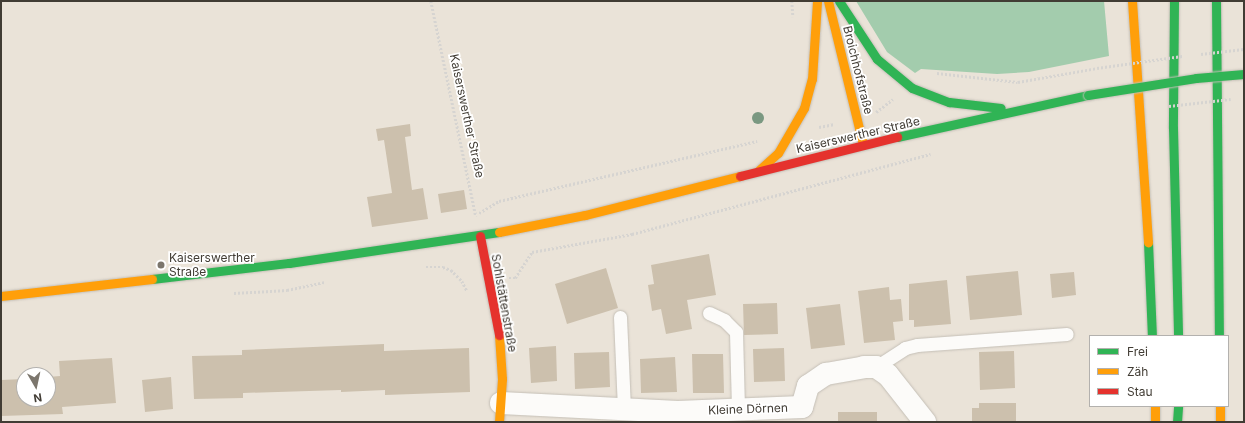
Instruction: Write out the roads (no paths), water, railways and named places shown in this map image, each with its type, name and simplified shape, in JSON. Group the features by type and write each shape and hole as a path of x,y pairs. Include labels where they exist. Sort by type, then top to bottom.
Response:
{"main road":[{"path":"759,170 778,153 804,108 812,79 817,1"},
{"name":"Broichhofstraße","path":"828,1 864,145"},
{"path":"840,1 877,59 912,88 949,102 1020,110"},
{"path":"1132,1 1146,196 1152,335"},
{"path":"1174,1 1173,128 1178,335"},
{"path":"1216,1 1219,335"},
{"path":"1216,90 1226,16"},
{"name":"Kaiserswerther Straße","path":"1,296 289,263 480,236 586,215 759,170 1088,95 1196,78 1244,74"},
{"name":"Sohlstättenstraße","path":"480,236 501,348 500,412"},
{"path":"1155,407 1156,422"},
{"path":"1177,422 1178,407"},
{"path":"1220,407 1220,422"}],"street":[{"name":"Kleine Dörnen","path":"500,412 624,410 678,412 738,410 803,415 808,386 826,374 864,367 876,367"},
{"path":"876,367 888,375 925,422"}],"lane":[{"path":"709,313 724,320 736,332 738,410"},
{"path":"620,317 624,410"},
{"path":"876,367 905,348 917,345 1067,334"}],"place":[{"name":"Kaiserswerther Straße","path":"161,265"}]}
